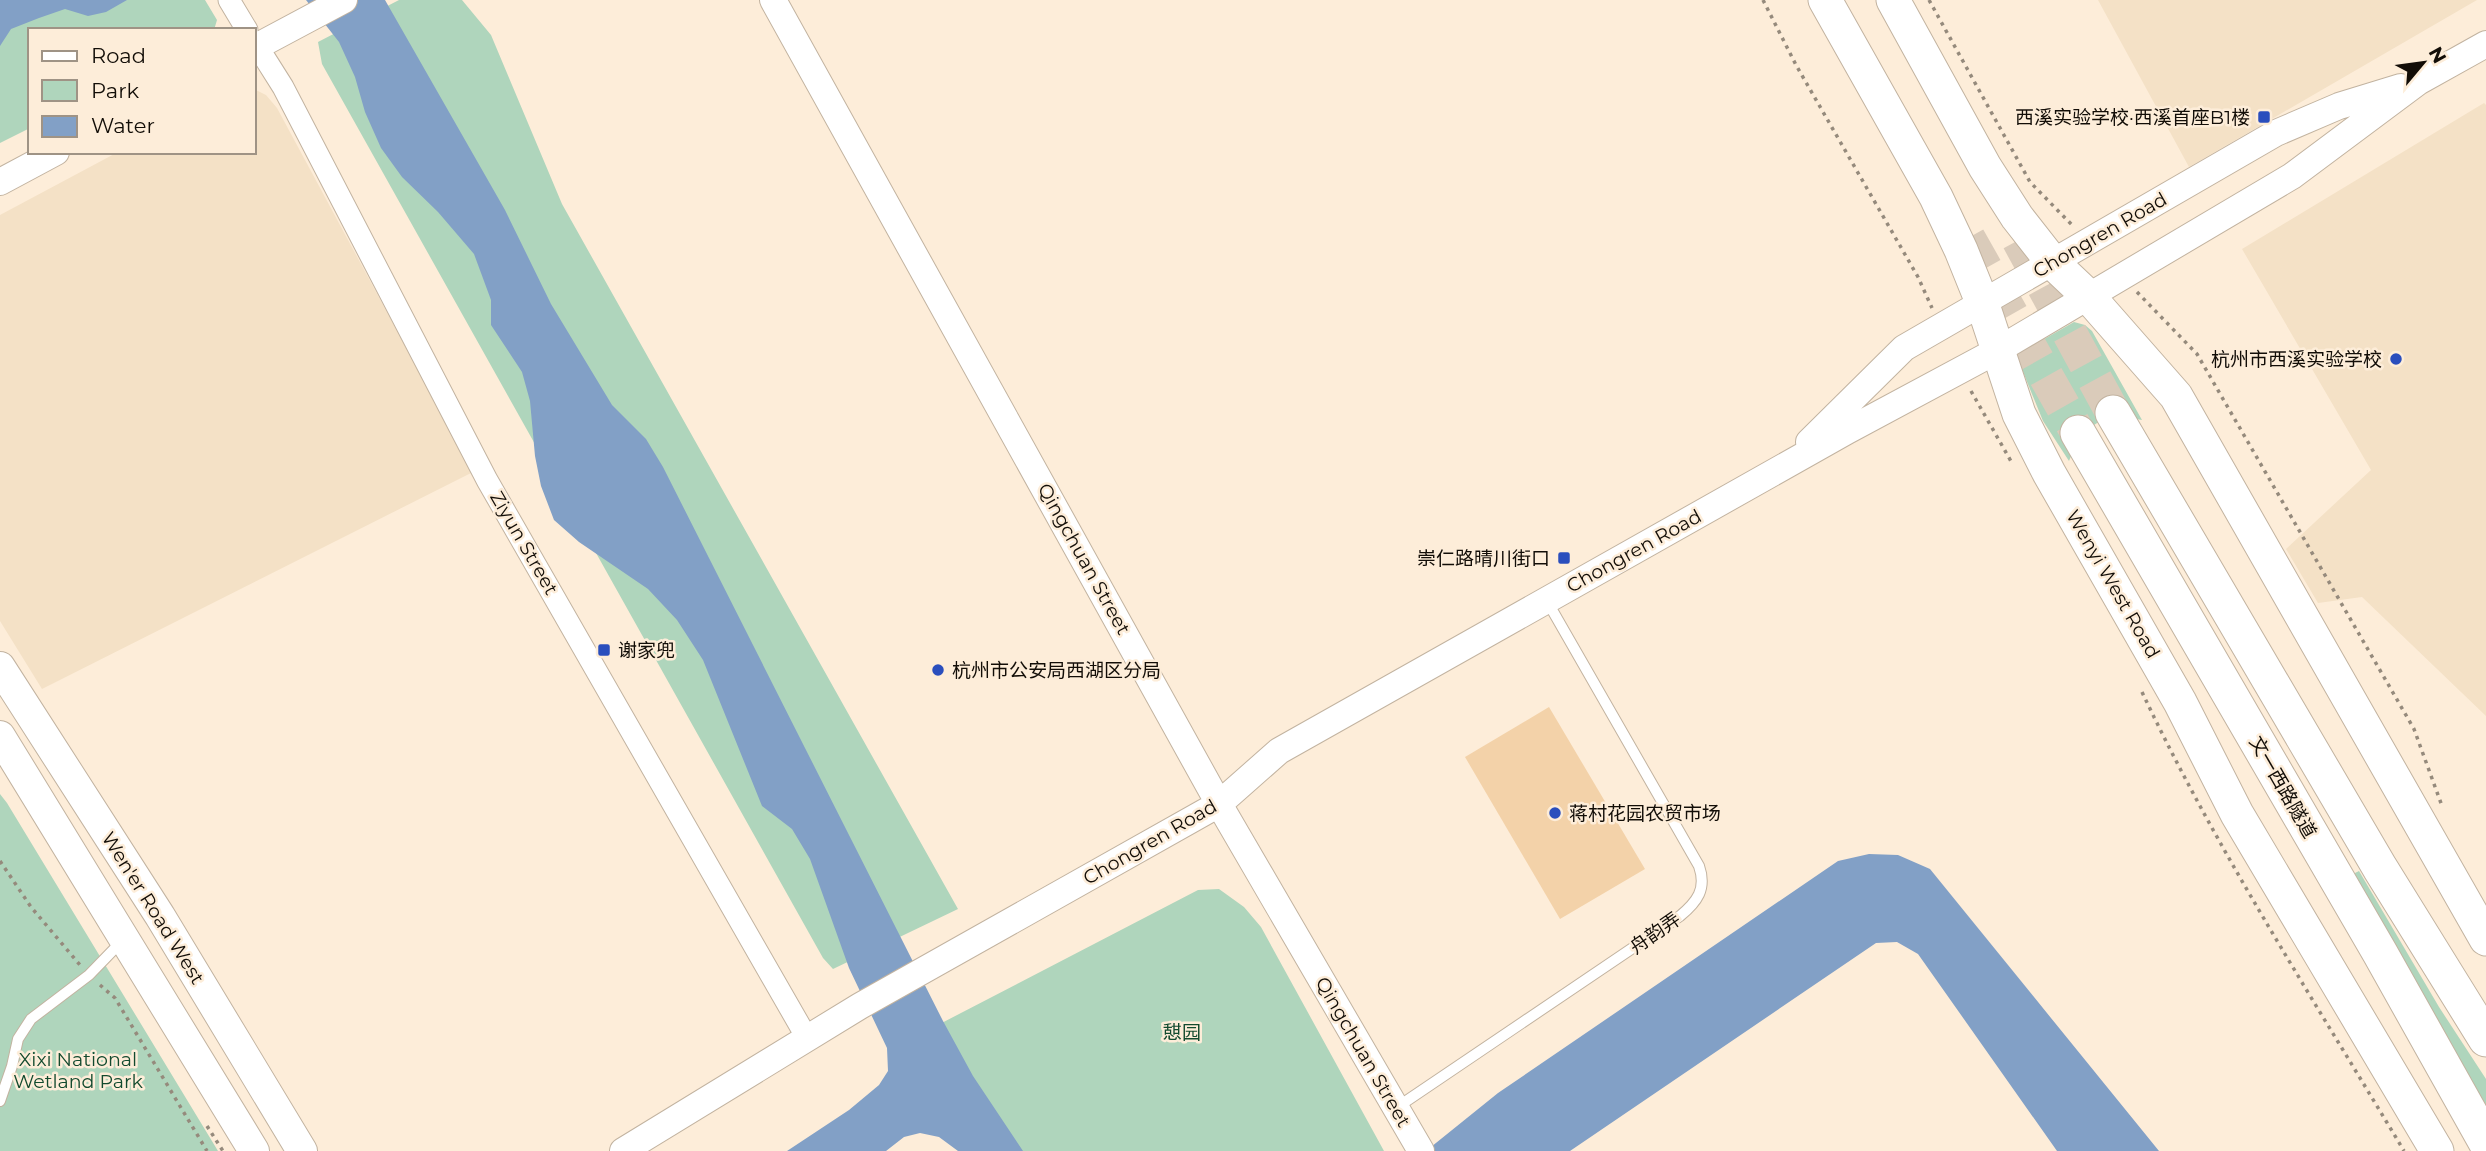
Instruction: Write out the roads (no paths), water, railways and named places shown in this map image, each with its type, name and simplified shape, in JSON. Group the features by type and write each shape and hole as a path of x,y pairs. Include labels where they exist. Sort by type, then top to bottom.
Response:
{"highway":[{"path":"2113,413 2380,868 2486,1039"},
{"name":"文一西路隧道","path":"2078,433 2380,953 2481,1133"}],"main road":[{"name":"Wenyi West Road","path":"1825,0 1936,197 1982,302 2019,414 2049,473 2180,702 2237,814 2437,1151"},
{"path":"1893,0 1985,167 2017,217 2053,263 2089,297 2176,396 2486,939"},
{"name":"Wen'er Road West","path":"0,667 160,916 302,1151"},
{"name":"Wen'er Road West","path":"0,736 254,1151"}],"street":[{"name":"Ziyun Street","path":"229,0 245,28"},
{"path":"256,40 303,22 344,0"},
{"name":"Qingchuan Street","path":"773,0 1219,804 1421,1151"},
{"name":"Chongren Road","path":"623,1151 860,1006 1219,804 1279,751 1782,467 1998,351 2089,297 2292,176 2418,82 2486,44"},
{"name":"Ziyun Street","path":"256,46 283,87 487,480 807,1038"},
{"name":"Chongren Road","path":"1782,467 1905,348 2276,133 2339,106 2418,82"},
{"path":"0,182 53,154"}],"lane":[{"name":"舟韵弄","path":"1396,1108 1680,916 1695,903 1700,892 1703,878 1699,866 1547,600"},
{"path":"0,1101 18,1039 24,1029 32,1019 89,975 124,939"}],"water":[{"path":"0,0 127,0 106,12 88,16 65,9 39,18 11,29 0,46"},
{"path":"306,0 385,0 505,210 551,304 612,405 646,439 663,467 943,1021 973,1076 1023,1151 958,1151 939,1137 920,1133 904,1137 886,1151 787,1151 849,1110 879,1085 888,1071 887,1048 849,968 810,859 792,829 762,806 703,660 677,620 648,589 579,542 554,520 541,486 535,456 530,401 522,372 491,325 491,300 474,254 438,212 402,177 381,148 339,42"},
{"path":"1869,854 1898,855 1930,869 2159,1151 2057,1151 1918,954 1897,942 1876,943 1570,1151 1426,1151 1498,1093 1838,861"}],"tunnel":[{"path":"1968,238 2078,433"},
{"path":"2019,240 2113,413"}],"place":[{"name":"西溪实验学校·西溪首座B1楼","path":"2264,117"},
{"name":"杭州市西溪实验学校","path":"2396,359"},
{"name":"崇仁路晴川街口","path":"1564,558"},
{"name":"谢家兜","path":"604,650"},
{"name":"杭州市公安局西湖区分局","path":"938,670"},
{"name":"蒋村花园农贸市场","path":"1555,813"}],"park label":[{"name":"憇园","path":"1182,1032"},
{"name":"Xixi National Wetland Park","path":"78,1070"}]}
